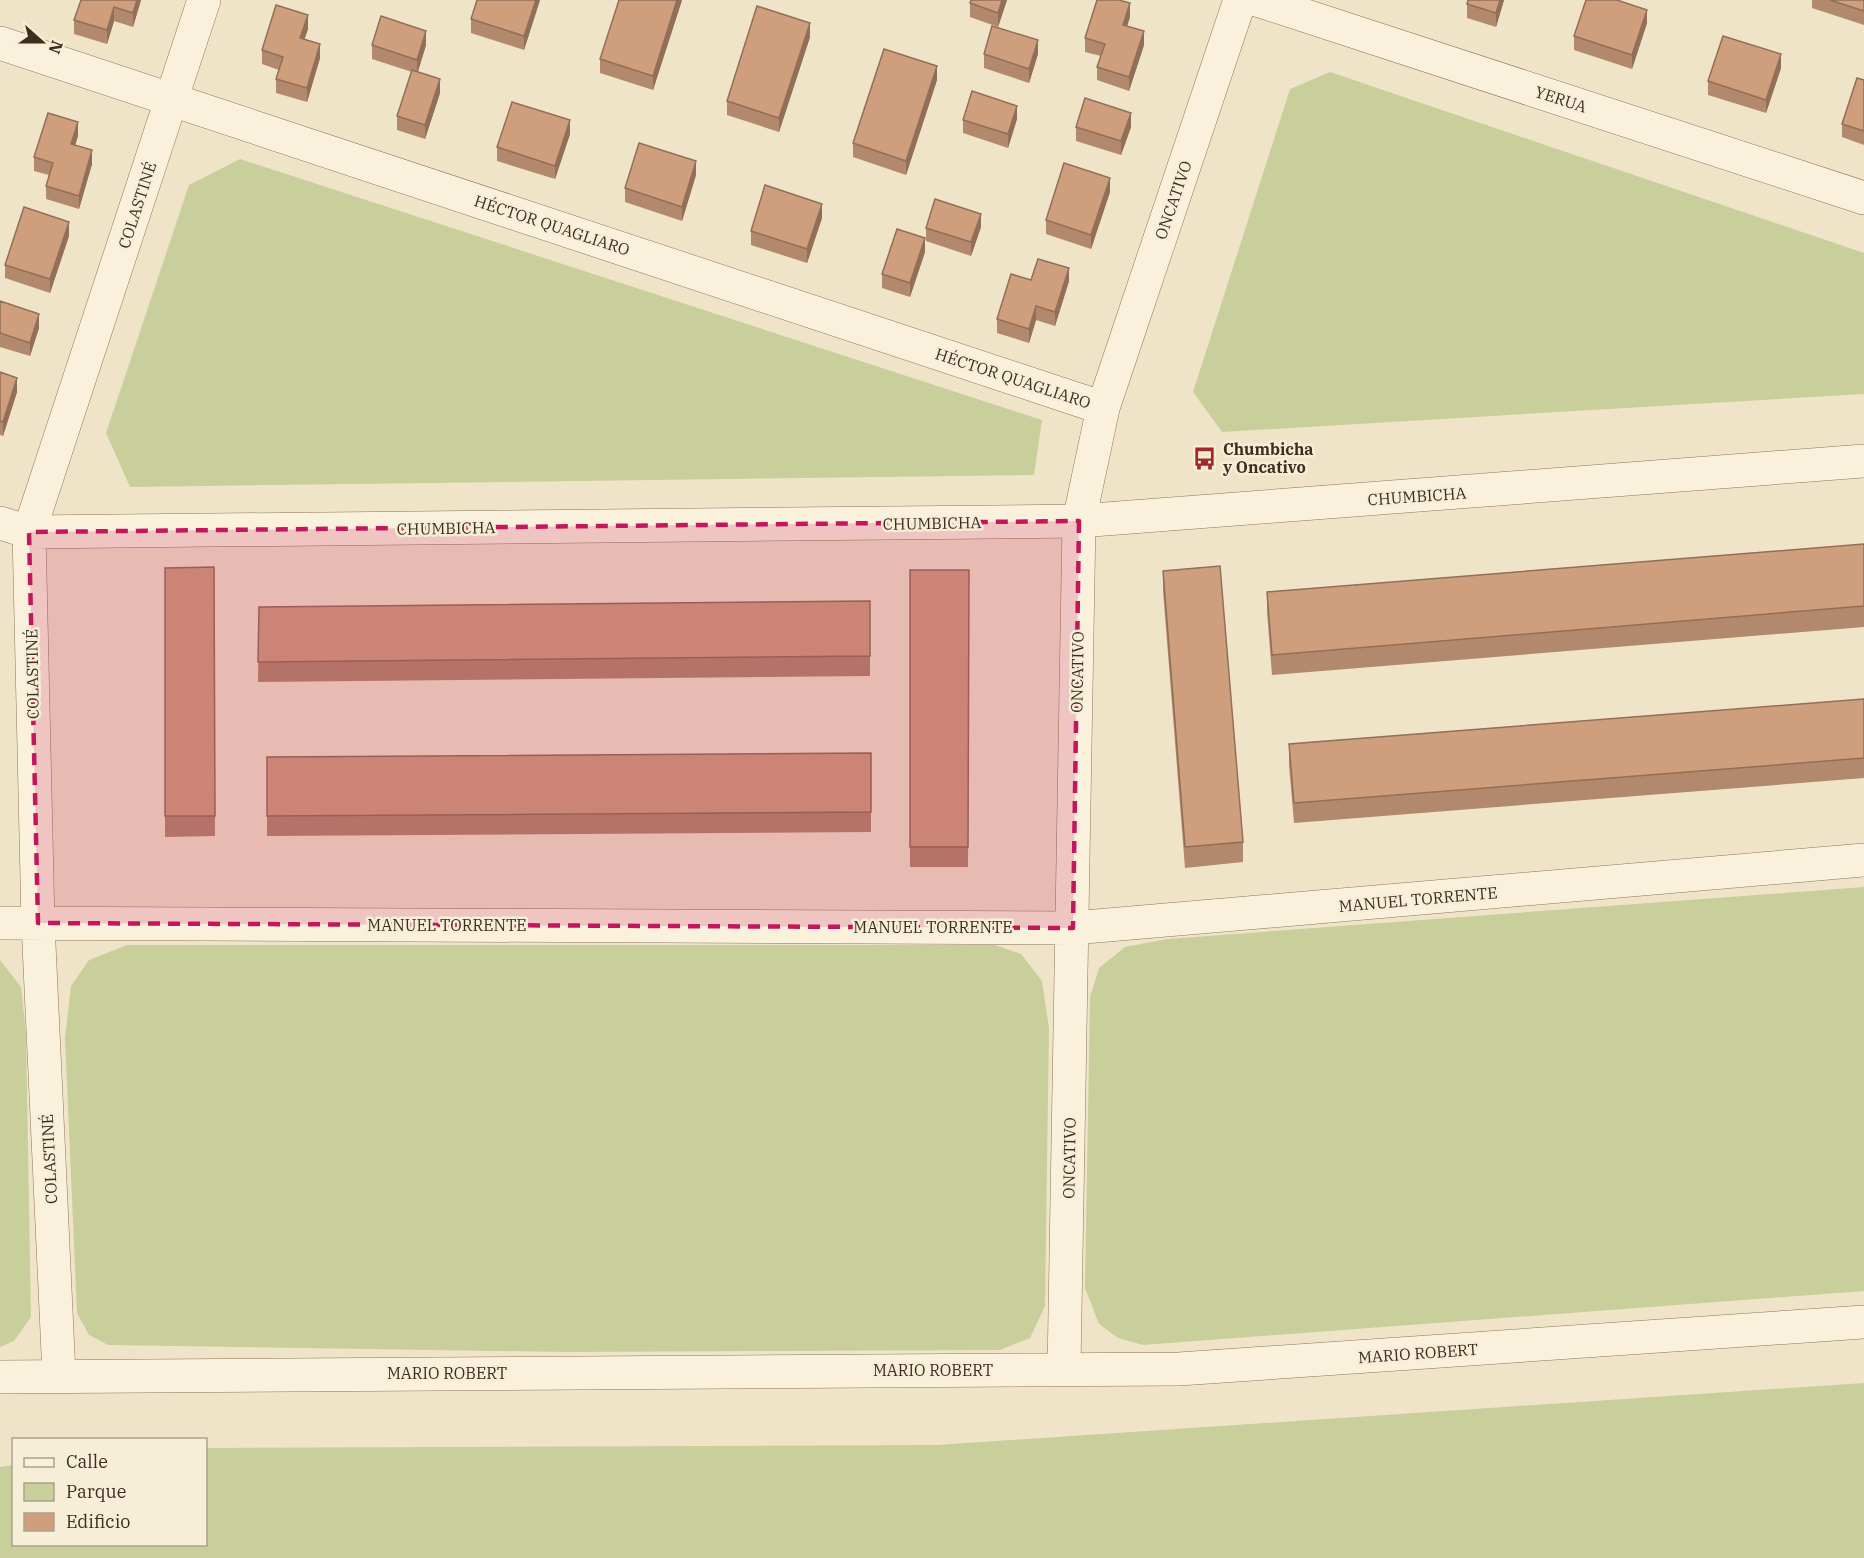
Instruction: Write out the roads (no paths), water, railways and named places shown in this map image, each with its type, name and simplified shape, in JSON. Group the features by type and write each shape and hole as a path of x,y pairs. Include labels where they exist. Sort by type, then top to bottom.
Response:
{"street":[{"name":"COLASTINÉ","path":"59,1375 38,923 14,527 172,99 204,0"},
{"name":"ONCATIVO","path":"1064,1369 1074,928 1079,521 1103,408 1240,0"},
{"name":"YERUA","path":"1257,0 1864,198"},
{"name":"HÉCTOR QUAGLIARO","path":"0,44 1103,408"},
{"name":"CHUMBICHA","path":"14,527 1079,521 1864,461"},
{"name":"MANUEL TORRENTE","path":"0,923 1074,928 1864,861"},
{"name":"MARIO ROBERT","path":"0,1377 1179,1369 1864,1322"}],"place":[{"name":"Chumbicha y Oncativo","path":"1205,458"}]}
